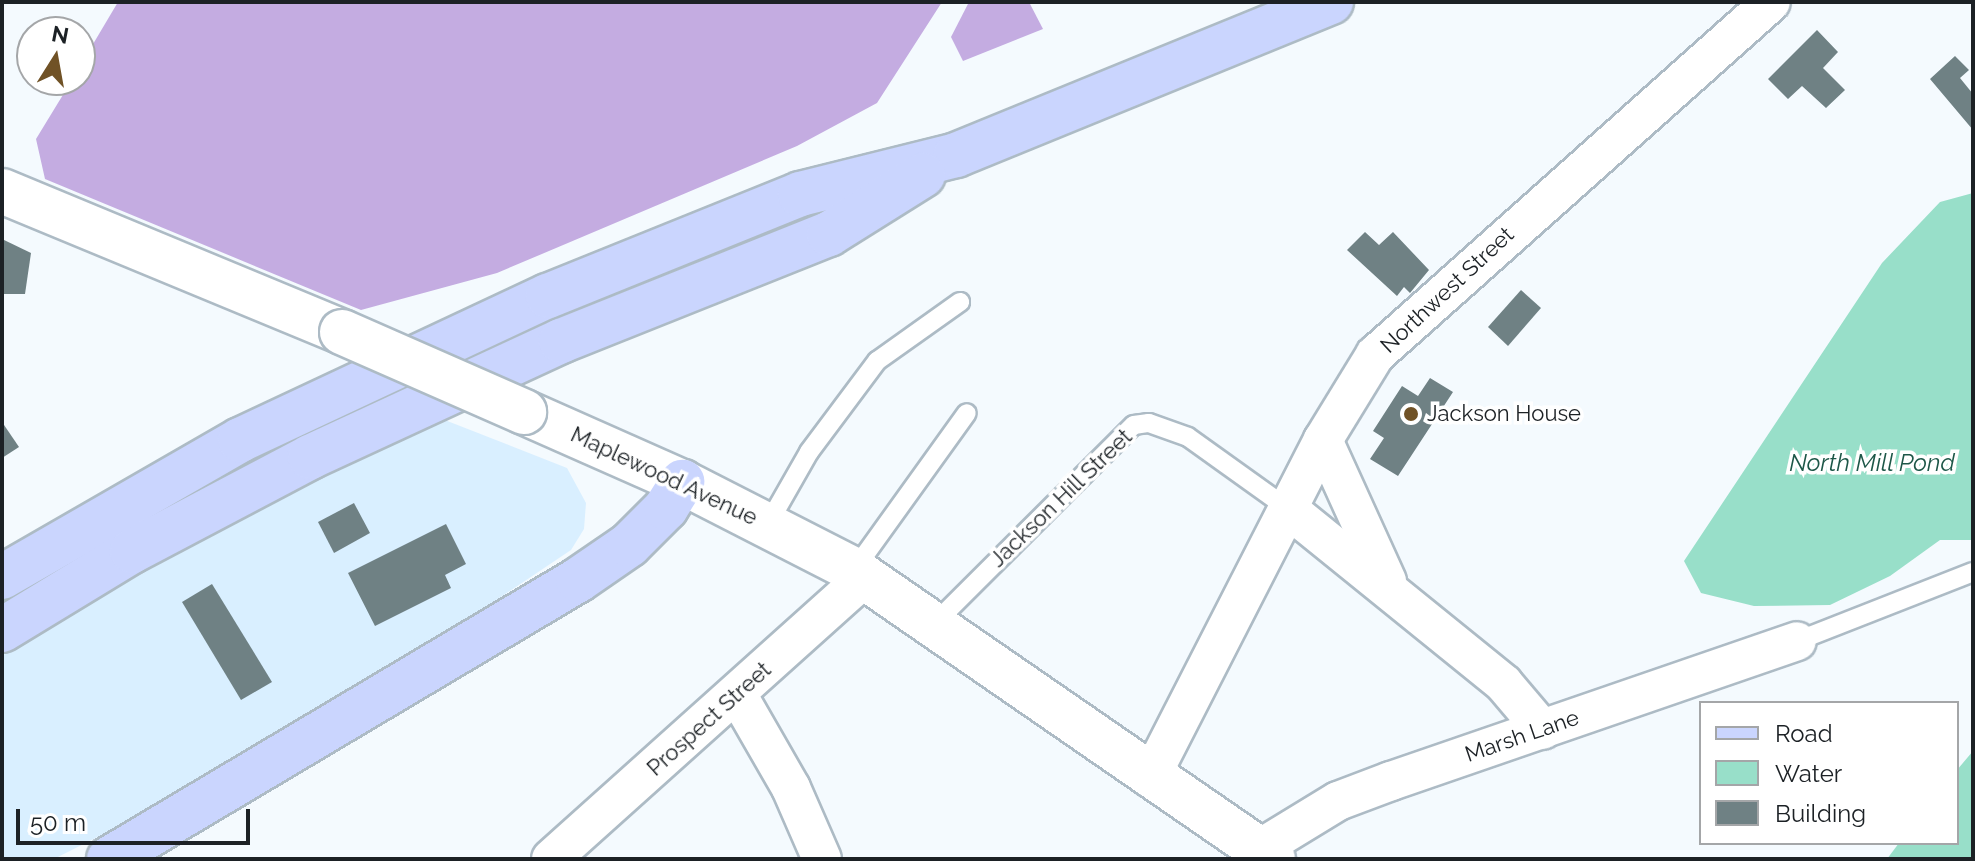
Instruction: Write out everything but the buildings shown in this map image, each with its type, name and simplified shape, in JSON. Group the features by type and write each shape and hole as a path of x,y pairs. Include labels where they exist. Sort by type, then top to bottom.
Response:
{"main road":[{"path":"2,577 240,440 548,296 800,194 956,155 1331,2"},
{"path":"2,630 132,551 310,457 561,341 829,234 956,155"},
{"path":"109,859 578,580 629,545 666,508 682,482"}],"street":[{"name":"Northwest Street","path":"1150,778 1287,508 1352,388 1410,321 1771,2"},
{"name":"Maplewood Avenue","path":"2,191 342,332 682,482 768,524 859,574 934,624 1255,856"},
{"name":"Jackson Hill Street","path":"1323,440 1393,595"},
{"name":"Jackson Hill Street","path":"1287,508 1504,684 1543,730"},
{"name":"Prospect Street","path":"551,859 737,694 859,574"},
{"name":"Marsh Lane","path":"1255,856 1338,801 1797,641"},
{"path":"737,694 791,788 822,859"}],"lane":[{"path":"768,524 809,452 877,361 960,302"},
{"path":"859,574 967,413"},
{"name":"Jackson Hill Street","path":"934,624 1134,425 1149,423 1188,437 1287,508"},
{"path":"1797,641 1973,572"}],"shaded area":[{"path":"118,2 942,2 877,103 797,146 497,273 361,310 45,179 36,139 62,96 96,96 96,39"},
{"path":"969,2 1029,2 1043,29 963,61 951,37"},
{"path":"432,415 567,468 586,503 584,529 571,550 405,661 129,821 54,859 2,859 2,656 114,582"}],"water":[{"name":"North Mill Pond","path":"1973,193 1973,540 1940,540 1890,576 1830,605 1754,606 1701,593 1684,561 1882,263 1940,202"},
{"path":"1973,751 1973,859 1887,859 1898,845 1959,845 1959,768"}],"place":[{"name":"Jackson House","path":"1411,414"}]}
